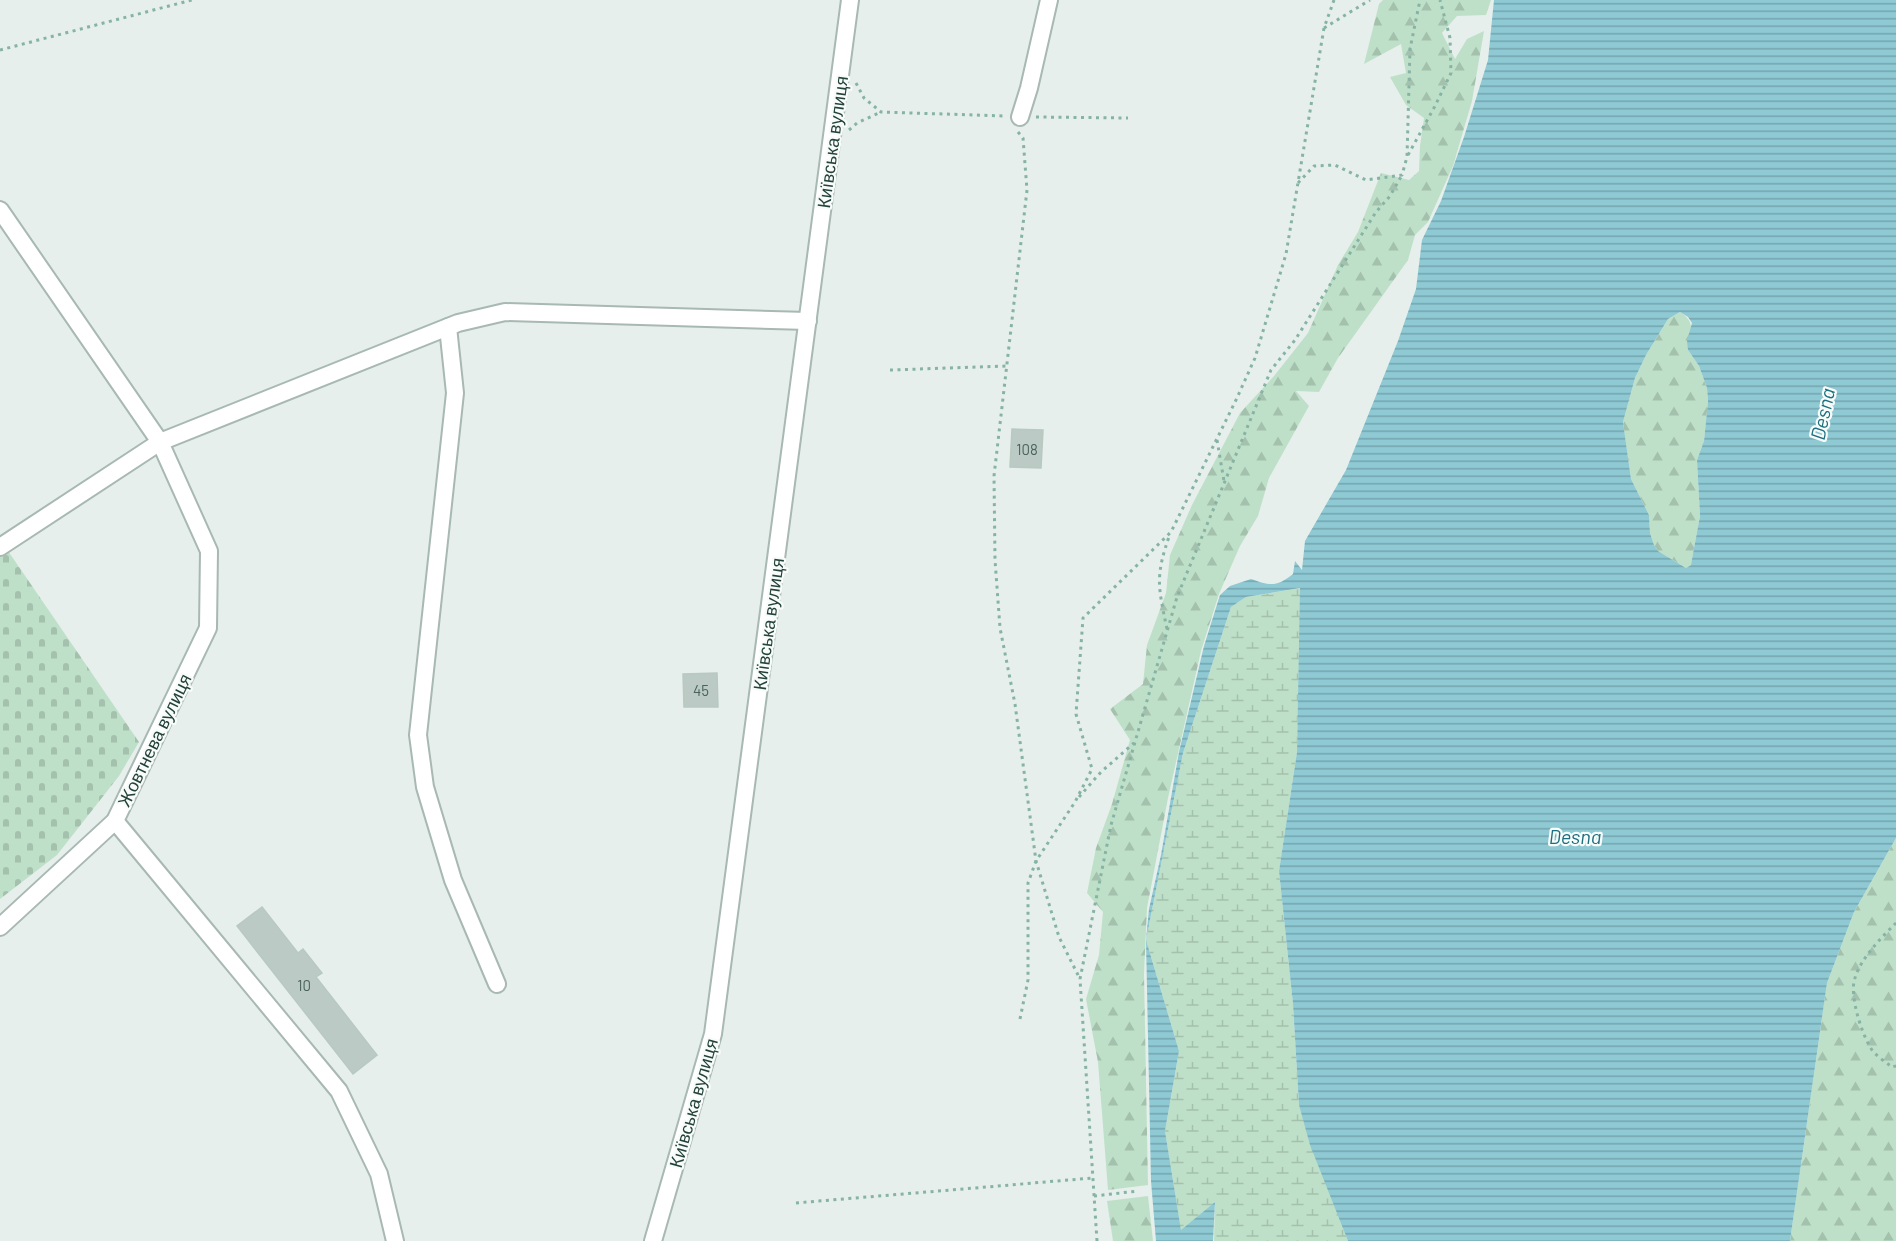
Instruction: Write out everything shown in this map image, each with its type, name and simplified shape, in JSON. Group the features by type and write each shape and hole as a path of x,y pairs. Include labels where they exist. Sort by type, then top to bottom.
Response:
{"street":[{"name":"Київська вулиця","path":"653,1241 713,1034 850,0"},
{"path":"1014,122 1029,88 1049,0"},
{"name":"Жовтнева вулиця","path":"0,210 160,442 209,551 208,628 115,821 339,1091 379,1174 395,1241"},
{"path":"0,547 160,442 447,327 505,312 808,321"},
{"path":"447,327 455,393 418,735 425,787 453,880 497,984"},
{"path":"0,927 115,821"}],"path":[{"path":"0,50 192,0"},
{"path":"1167,630 1158,587 1160,561 1171,532 1255,358 1287,254 1324,28 1334,0"},
{"path":"1324,28 1370,0"},
{"path":"1407,157 1410,49 1420,0"},
{"path":"1098,1241 1080,979 1111,825 1177,597 1271,370 1295,340 1376,212 1390,196 1402,175 1407,157 1451,73 1450,38 1440,0"},
{"path":"842,61 864,98 881,112"},
{"path":"831,147 857,123 881,112 1014,122 1128,118"},
{"path":"1014,122 1023,138 1027,190 994,476 994,560 1000,628 1015,704 1036,861 1059,938 1080,979"},
{"path":"1297,184 1314,166 1335,165 1366,180 1402,175"},
{"path":"890,370 1006,366"},
{"path":"1217,439 1225,483"},
{"path":"1020,1019 1028,980 1028,883 1036,861 1075,802 1092,769 1076,714 1083,618 1171,532"},
{"path":"1075,802 1101,772 1135,742"},
{"path":"1896,923 1862,963 1854,980 1854,1004 1869,1046 1882,1060 1892,1067 1896,1066"},
{"path":"796,1203 1093,1178"},
{"path":"1094,1196 1138,1191"}],"green space":[{"path":"1383,0 1491,0 1486,15 1457,16 1442,33 1455,59 1467,39 1484,31 1472,101 1453,166 1428,222 1415,235 1408,260 1338,358 1319,392 1296,391 1309,406 1269,478 1258,516 1240,546 1219,594 1201,651 1168,798 1147,908 1144,974 1148,1185 1108,1190 1098,1062 1086,999 1099,955 1103,912 1087,893 1096,848 1112,804 1130,740 1110,709 1143,684 1147,645 1166,593 1170,555 1192,505 1240,413 1274,376 1308,333 1338,265 1358,232 1381,173 1409,180 1419,171 1424,118 1406,105 1390,77 1406,73 1401,44 1364,64 1379,4"},
{"path":"1680,312 1691,324 1688,350 1699,366 1707,388 1708,401 1704,441 1697,460 1700,516 1691,565 1686,568 1658,551 1654,545 1650,533 1649,515 1631,479 1623,422 1635,378 1646,355 1668,319"},
{"path":"6,548 139,742 119,776 57,855 0,899 0,553"},
{"path":"1301,588 1297,752 1279,871 1293,1004 1299,1105 1348,1241 1214,1241 1215,1202 1181,1231 1165,1131 1179,1051 1146,940 1183,753 1231,607 1246,597"},
{"path":"1896,838 1896,1241 1790,1241 1827,983 1854,912"},
{"path":"1148,1196 1153,1241 1113,1241 1107,1201"}],"water":[{"name":"Desna","path":"1494,0 1896,0 1896,838 1854,912 1827,983 1790,1241 1348,1241 1310,1145 1299,1105 1293,1004 1279,871 1297,752 1300,588 1246,597 1231,607 1183,753 1146,940 1149,909 1179,752 1204,646 1220,595 1230,586 1251,579 1268,584 1278,583 1293,574 1295,561 1302,570 1305,541 1346,470 1398,341 1416,289 1422,240 1441,201 1488,60","holes":["1680,312 1692,323 1687,341 1688,350 1699,366 1707,388 1708,401 1704,441 1697,460 1700,516 1691,565 1686,568 1658,551 1654,545 1650,533 1649,515 1631,479 1623,422 1635,378 1668,319"]},
{"path":"1146,940 1179,1051 1165,1131 1181,1230 1215,1202 1213,1241 1156,1241 1151,1181"}],"building":[{"path":"1012,429 1043,430 1041,468 1010,467"},
{"path":"717,673 718,707 684,707 683,674"},
{"path":"262,907 298,953 303,949 322,973 316,977 377,1055 353,1074 237,926"}]}
